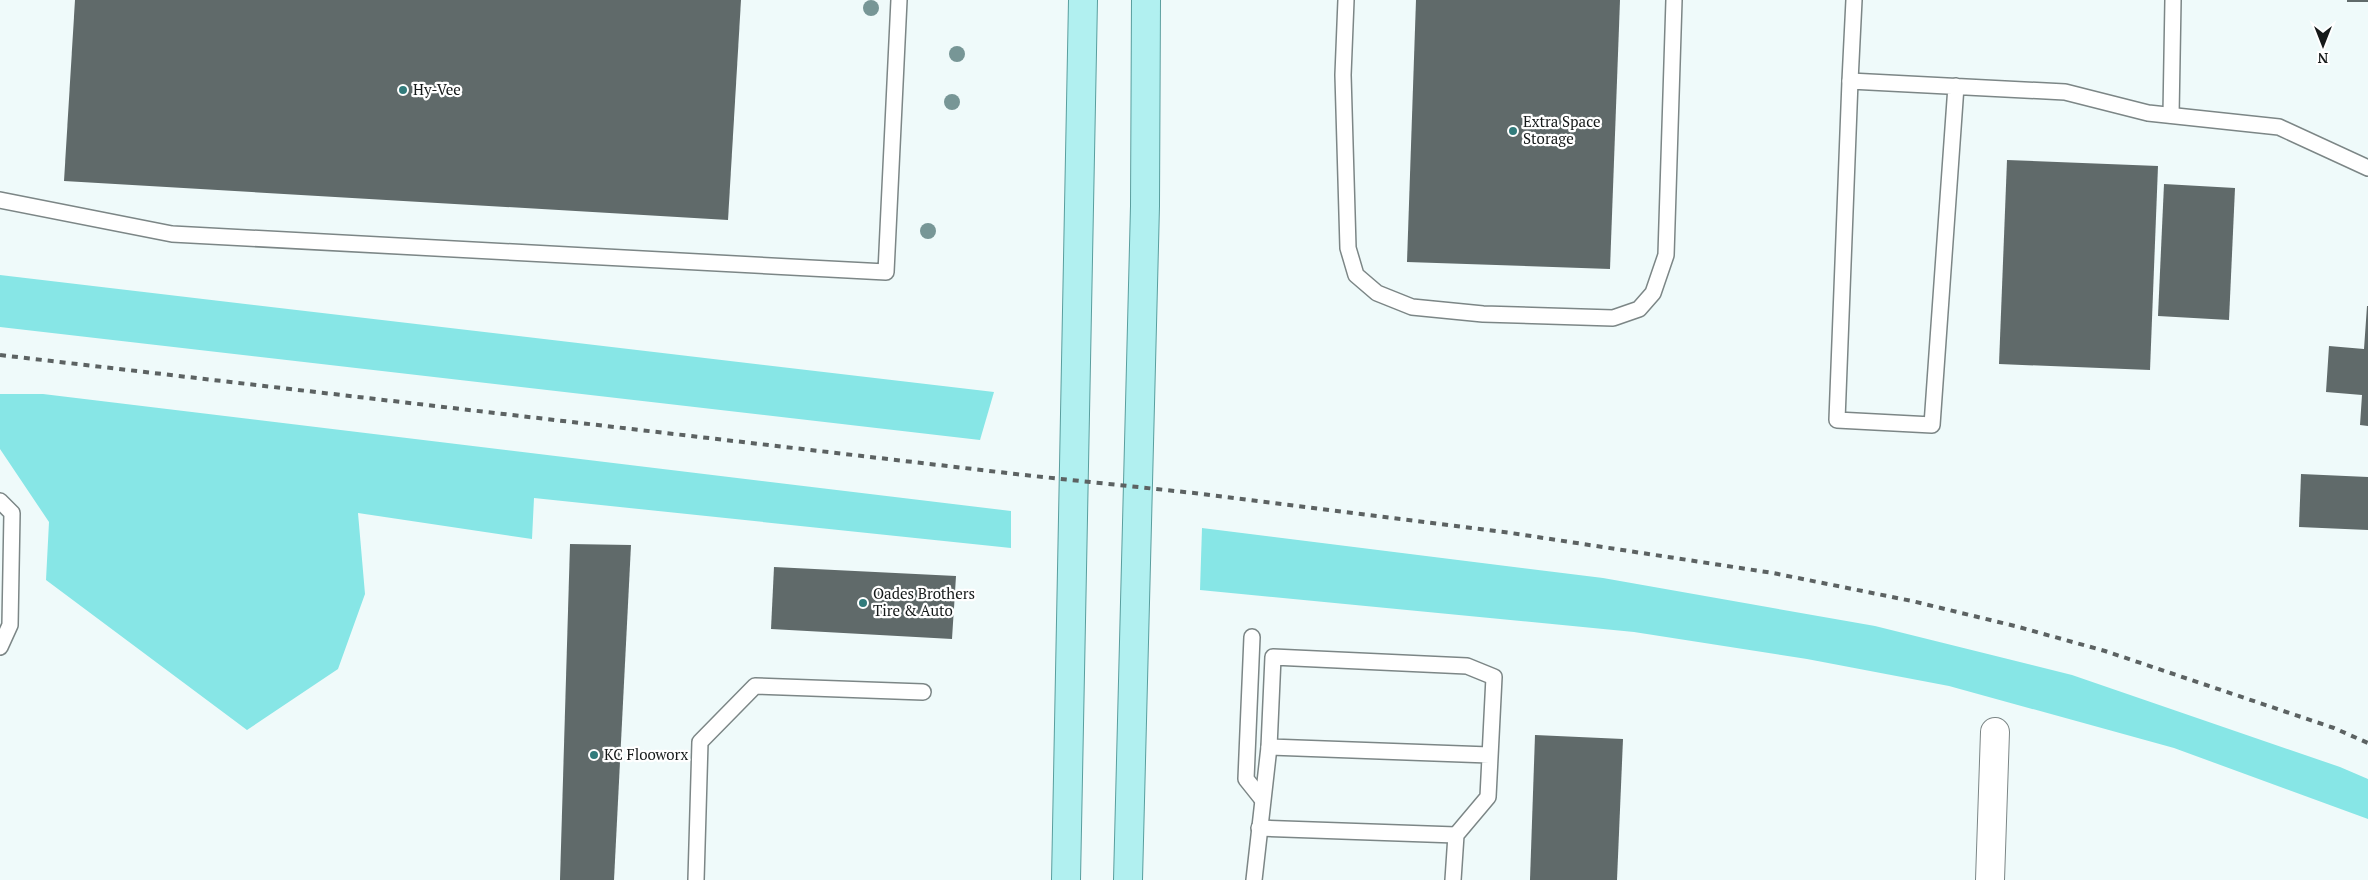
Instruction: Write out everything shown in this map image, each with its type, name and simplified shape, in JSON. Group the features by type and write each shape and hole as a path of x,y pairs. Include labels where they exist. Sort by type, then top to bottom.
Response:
{"main road":[{"path":"1066,880 1083,0"},
{"path":"1128,880 1145,206 1146,0"}],"street":[{"path":"1990,880 1995,732"}],"lane":[{"path":"0,200 172,234 886,272 899,0"},
{"path":"1346,0 1343,75 1348,248 1356,275 1377,293 1412,307 1483,314 1613,318 1639,309 1654,293 1666,255 1674,0"},
{"path":"1854,0 1837,420 1932,425 1956,86"},
{"path":"2171,115 2173,0"},
{"path":"1850,81 2065,92 2148,113 2279,127 2368,168"},
{"path":"0,501 12,513 10,624 0,647"},
{"path":"1252,637 1246,780 1262,799"},
{"path":"1254,880 1268,747 1273,657 1467,666 1494,677 1488,797 1456,835 1454,880"},
{"path":"696,880 700,742 755,686 923,692"},
{"path":"1268,747 1490,754"},
{"path":"1259,828 1456,835"}],"shaded area":[{"path":"0,275 994,392 980,440 0,327"},
{"path":"0,394 43,394 1011,511 1011,548 534,498 532,539 358,513 365,594 338,669 247,730 46,580 49,522 0,449"},
{"path":"1202,528 1603,578 1875,626 2072,675 2340,767 2368,779 2368,819 2174,748 1949,686 1807,659 1634,632 1200,590"}],"building":[{"name":"Hy-Vee","path":"75,0 741,0 728,220 64,181"},
{"name":"Extra Space Storage","path":"1416,0 1620,0 1610,269 1407,262"},
{"path":"2347,0 2368,0 2368,2 2347,2"},
{"path":"2007,160 2158,166 2150,370 1999,364"},
{"path":"2164,184 2235,188 2229,320 2158,316"},
{"path":"2367,306 2368,426 2360,425 2362,395 2326,392 2329,346 2364,349"},
{"path":"2301,474 2368,477 2368,530 2299,527"},
{"path":"570,544 631,545 614,880 560,880"},
{"name":"Oades Brothers Tire & Auto","path":"774,567 956,576 952,639 771,629"},
{"path":"1535,735 1623,739 1617,880 1530,880"}],"railway":[{"path":"0,355 1024,475 1194,493 1511,533 1773,573 1912,601 2015,626 2105,651 2334,728 2368,743"}],"place":[{"name":"Hy-Vee","path":"403,90"},
{"name":"Extra Space Storage","path":"1513,131"},
{"name":"Oades Brothers Tire & Auto","path":"863,603"},
{"name":"KC Flooworx","path":"594,755"}]}
